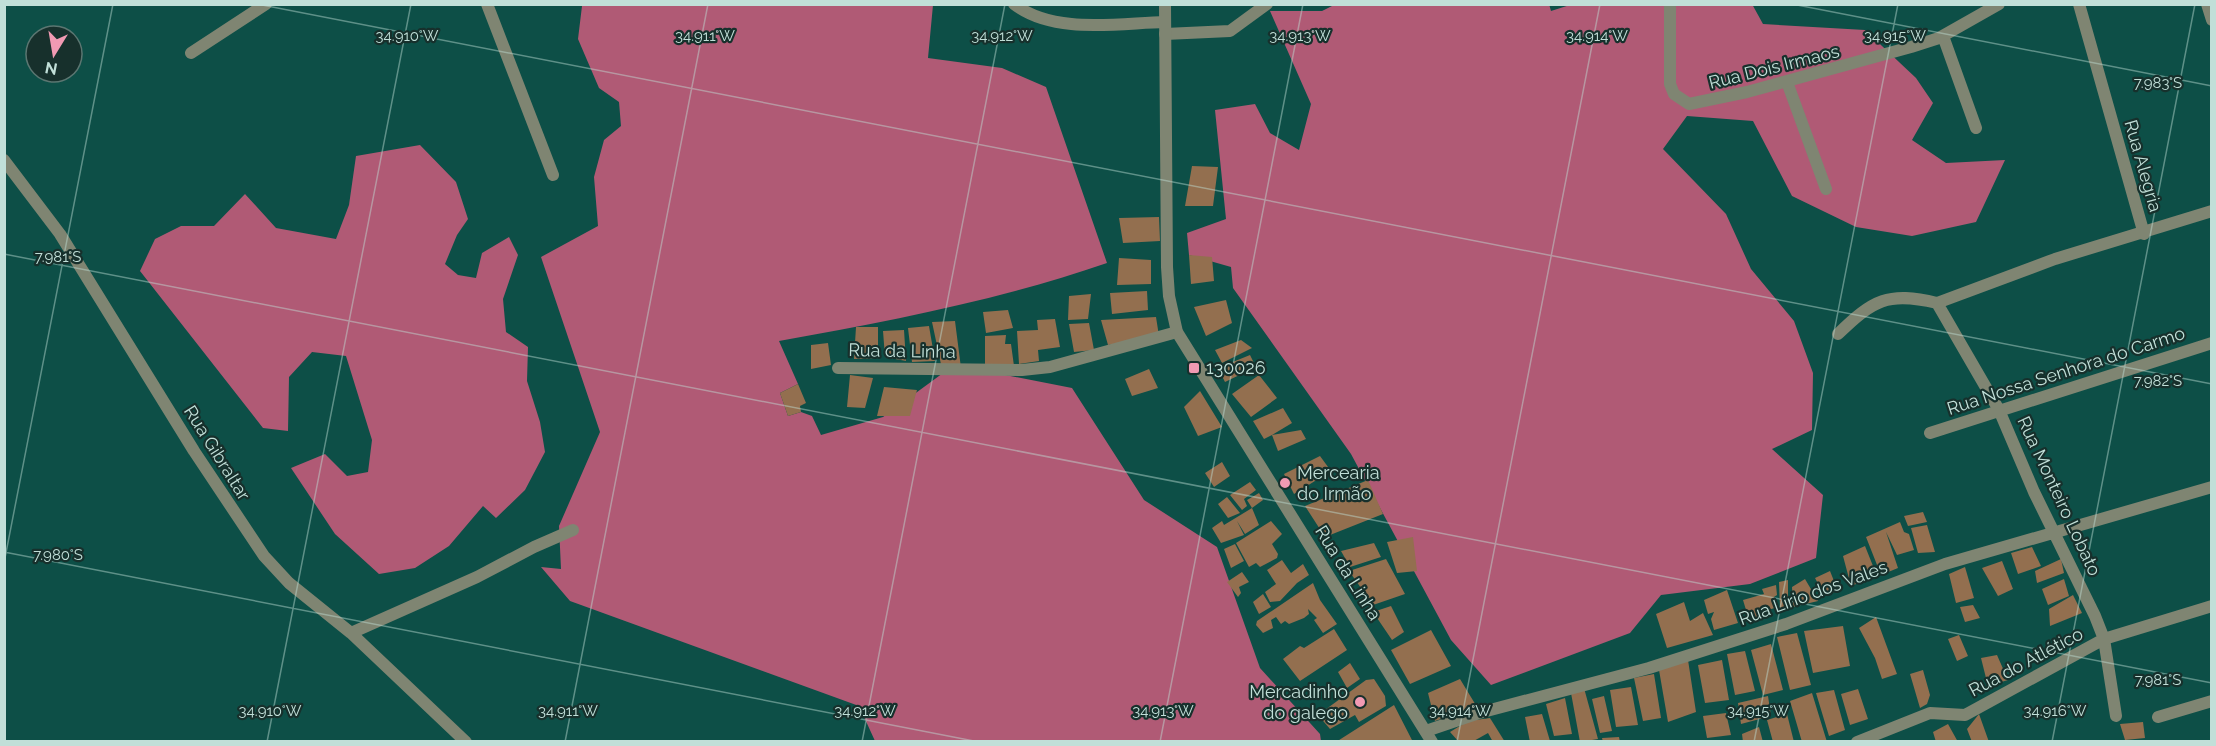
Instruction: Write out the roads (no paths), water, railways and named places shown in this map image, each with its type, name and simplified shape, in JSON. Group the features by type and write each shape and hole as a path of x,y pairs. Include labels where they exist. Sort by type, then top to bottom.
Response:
{"street":[{"path":"191,53 266,4"},
{"path":"487,4 554,175"},
{"path":"1014,4 1040,18 1072,24 1230,31 1267,4"},
{"name":"Rua da Linha","path":"1165,4 1167,267 1177,332 1429,736"},
{"name":"Rua Dois Irmaos","path":"1670,4 1670,84 1680,100 1689,104 1704,103 1872,60 1943,36 1999,4"},
{"name":"Rua Alegria","path":"2079,4 2144,234"},
{"path":"2207,4 2211,20"},
{"path":"1943,36 1976,128"},
{"path":"1787,82 1826,189"},
{"name":"Rua Gibraltar","path":"4,160 60,234 245,531 289,583 351,633 408,689 466,741"},
{"path":"1838,334 1875,303 1915,298 1937,303 2055,259 2144,234 2211,211"},
{"name":"Rua Monteiro Lobato","path":"1937,303 1998,410 2104,639 2116,716"},
{"name":"Rua da Linha","path":"837,368 1022,370 1050,367 1177,332"},
{"name":"Rua Nossa Senhora do Carmo","path":"1930,433 2211,343"},
{"name":"Rua Lírio dos Vales","path":"1429,736 1479,713 1706,650 1786,624 1945,564 2211,487"},
{"path":"351,633 477,577 534,547 573,530"},
{"name":"Rua do Atlético","path":"1857,741 1930,713 1965,715 2104,639 2211,606"},
{"path":"2158,717 2211,701"}],"place":[{"name":"130026","path":"1194,368"},
{"name":"Mercearia do Irmão","path":"1285,483"},
{"name":"Mercadinho do galego","path":"1360,702"}]}
